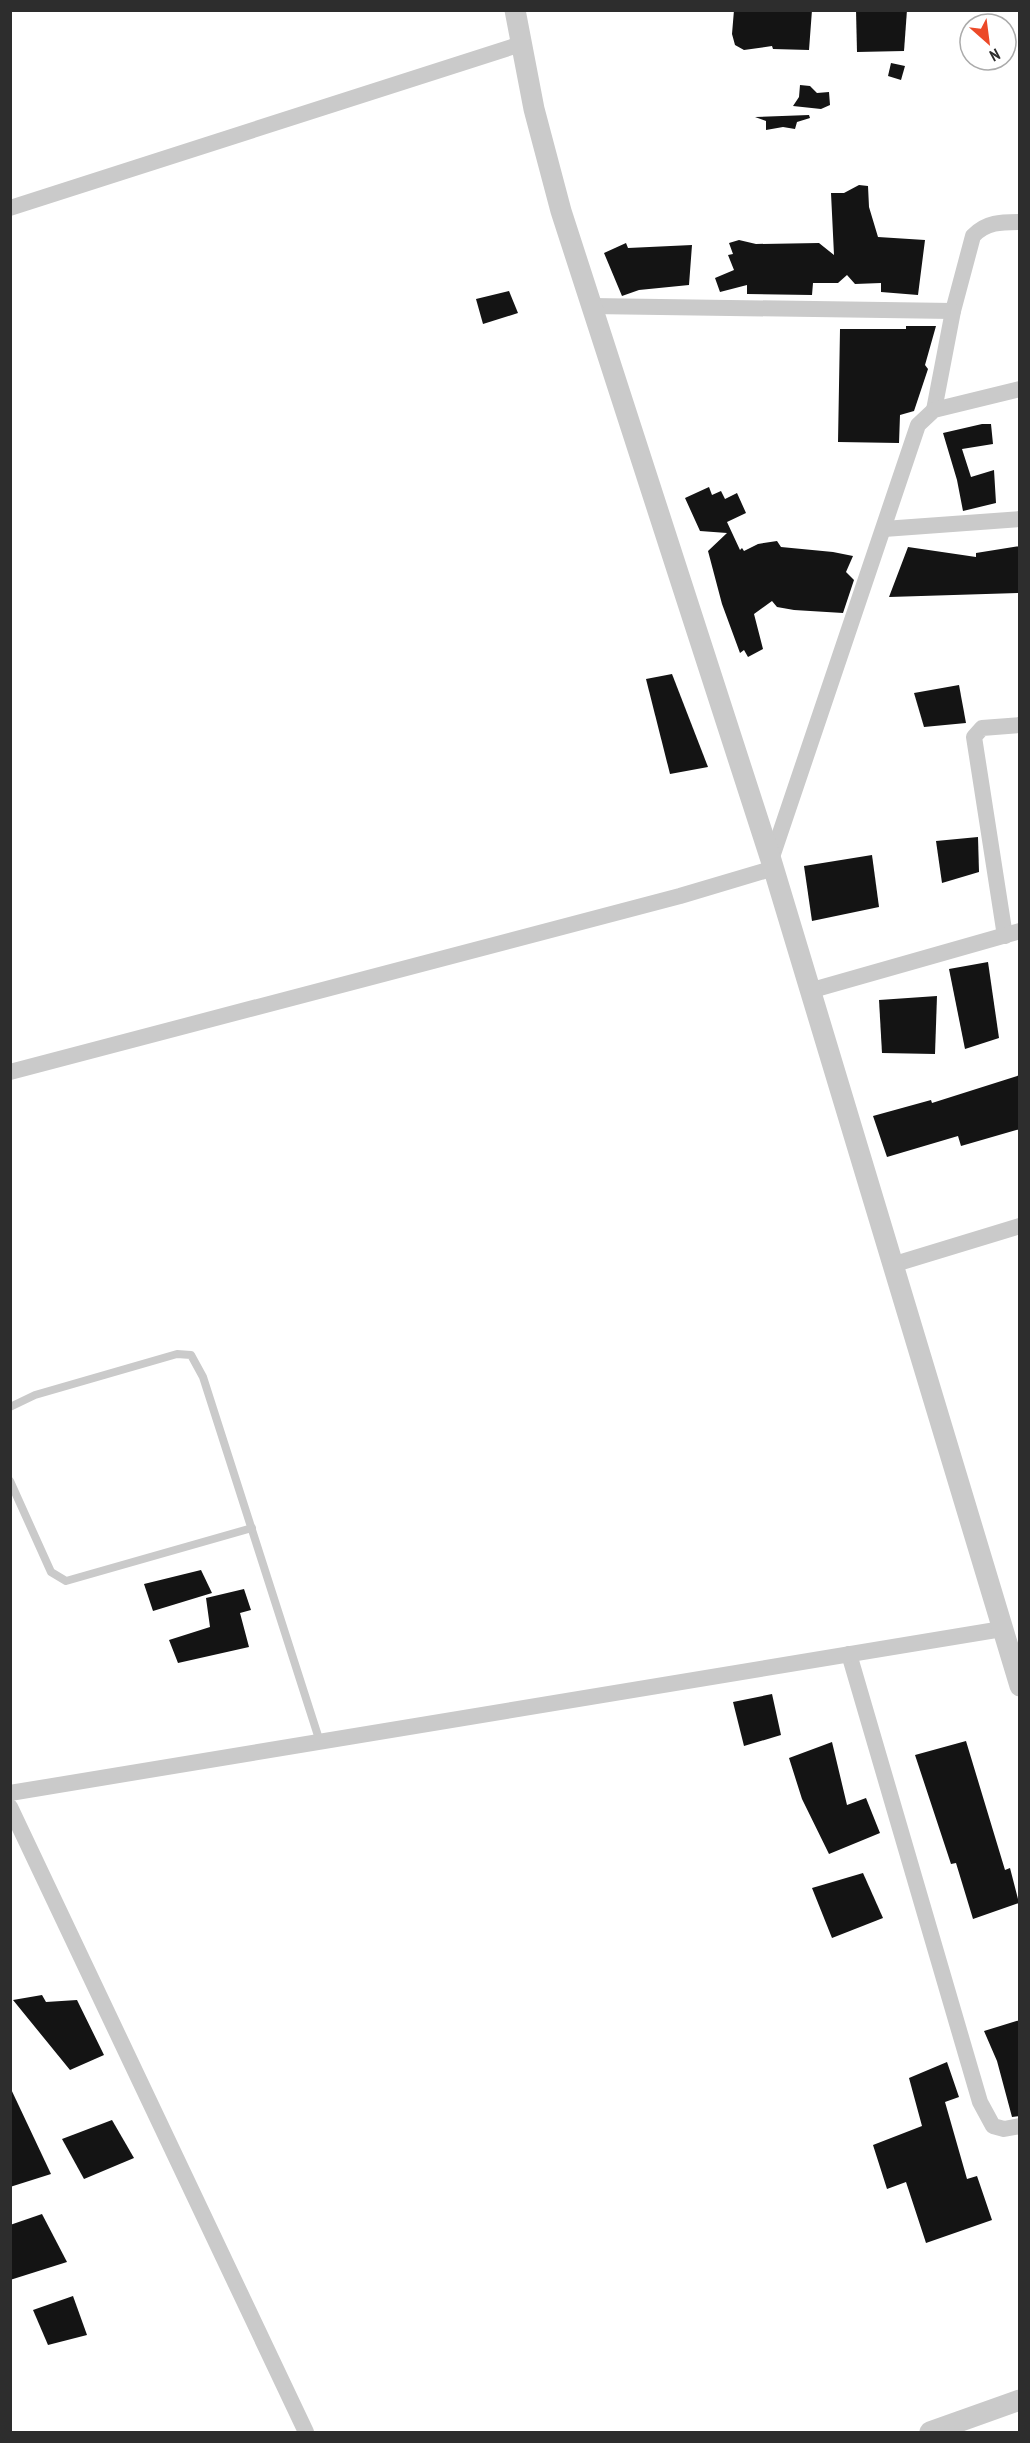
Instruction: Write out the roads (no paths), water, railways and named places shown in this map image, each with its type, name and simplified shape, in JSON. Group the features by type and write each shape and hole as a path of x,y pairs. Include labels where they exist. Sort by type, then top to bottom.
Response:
{"street":[{"path":"515,10 534,109 591,306 772,864 1020,1686"},
{"path":"10,208 521,44"},
{"path":"934,410 953,311 973,236 982,227 997,223 1020,222"},
{"path":"591,306 953,311"},
{"path":"772,864 915,432 926,415 934,410 1020,389"},
{"path":"884,529 1020,519"},
{"path":"809,991 1012,933 974,737 982,728 1020,724"},
{"path":"10,1072 680,896 772,864"},
{"path":"892,1265 1020,1226"},
{"path":"10,1793 1002,1629"},
{"path":"849,1654 980,2102 993,2126 1004,2129 1020,2127"},
{"path":"10,1807 306,2433"},
{"path":"944,2430 1020,2400"}],"lane":[{"path":"10,1407 35,1395 177,1354 191,1355 203,1377 320,1742"},
{"path":"10,1481 51,1572 66,1581 252,1528"}]}
